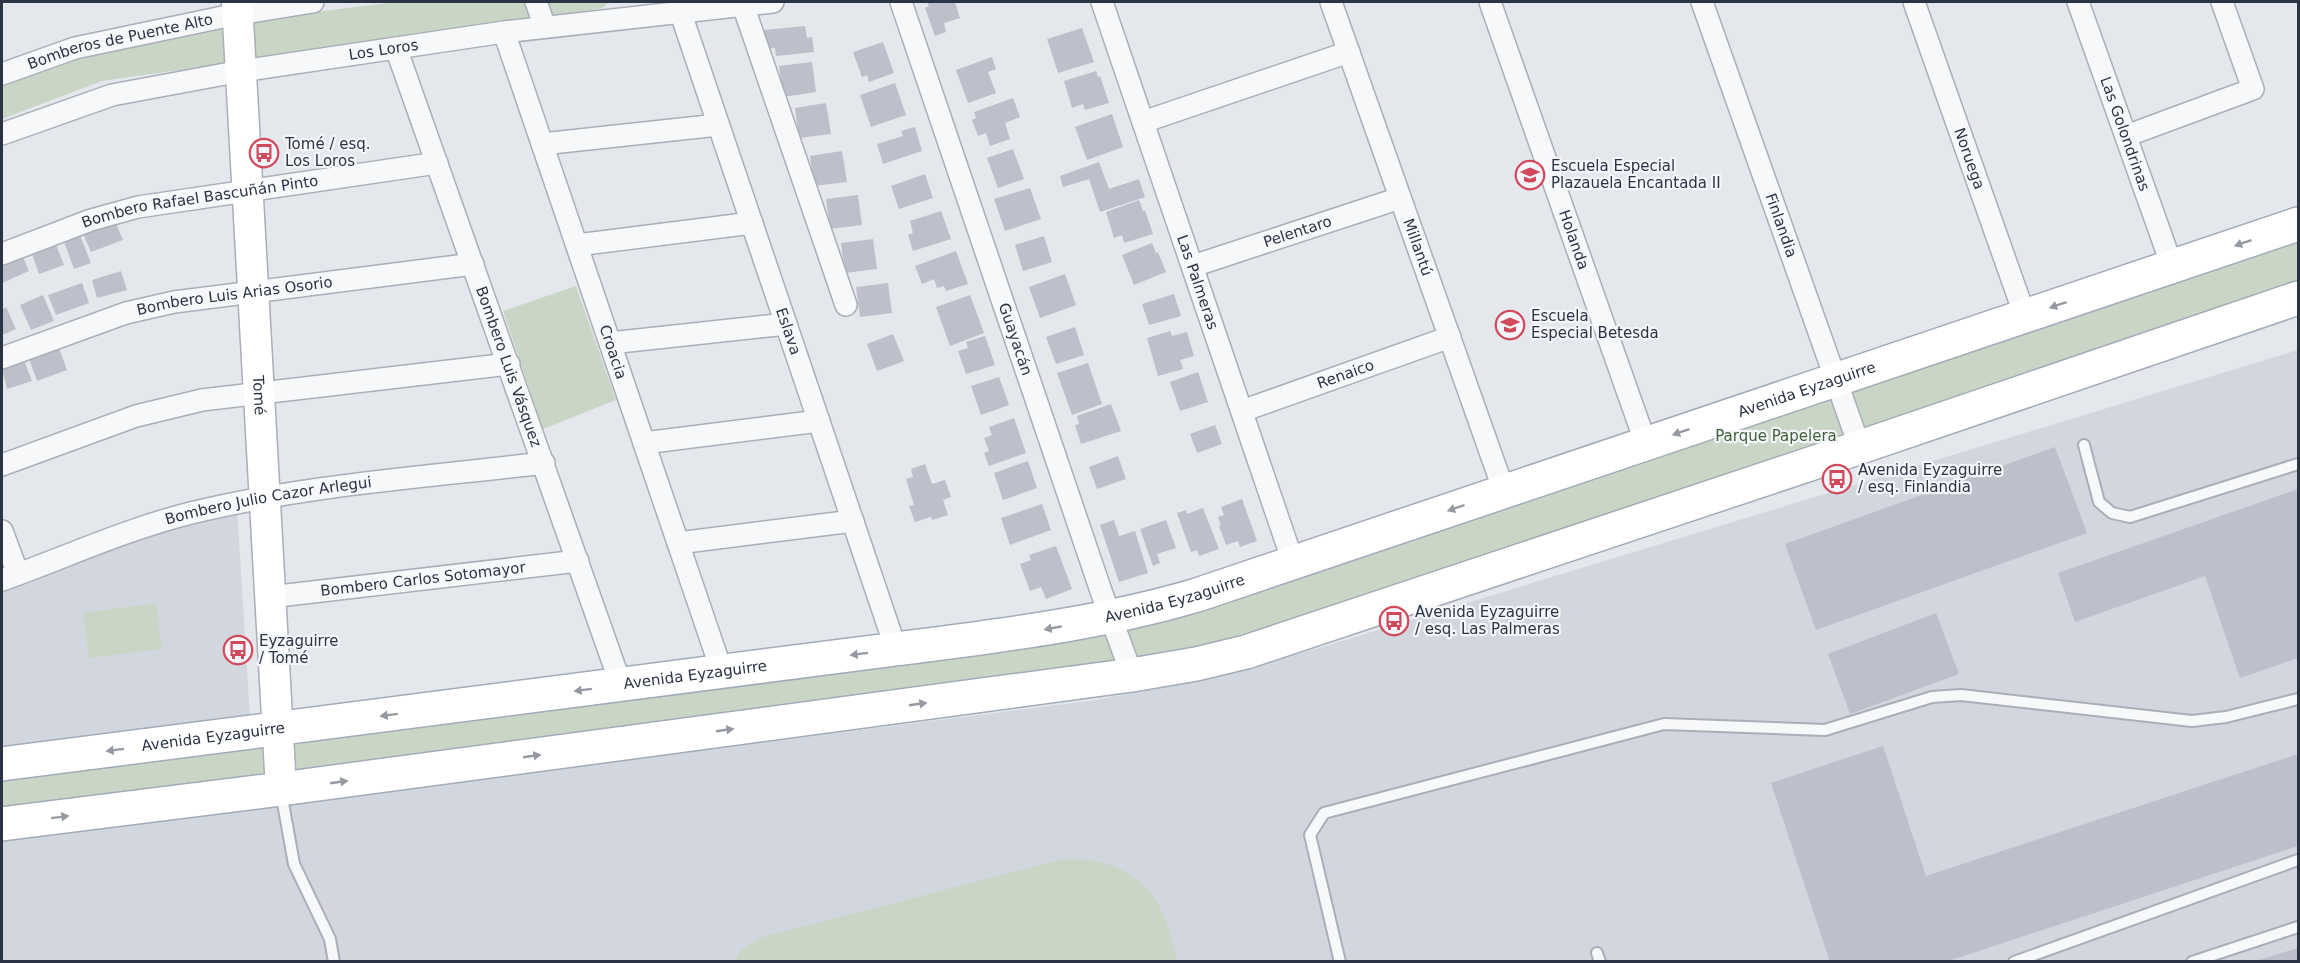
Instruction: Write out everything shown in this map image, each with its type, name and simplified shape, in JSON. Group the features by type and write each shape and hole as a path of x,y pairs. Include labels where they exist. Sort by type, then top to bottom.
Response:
{"main road":[{"name":"Avenida Eyzaguirre","path":"2,764 896,650 1030,632 1110,618 1186,599 2298,224"},
{"path":"2,824 1132,675 1196,664 1246,652 1860,448 2298,298"}],"street":[{"name":"Bomberos de Puente Alto","path":"2,74 75,48 237,8 313,2"},
{"path":"536,2 545,27"},
{"path":"607,19 624,2"},
{"name":"Los Loros","path":"2,134 112,95 241,71 504,32 773,2"},
{"name":"Guayacán","path":"901,2 1110,618 1132,675"},
{"name":"Las Palmeras","path":"1102,2 1293,562"},
{"name":"Millantú","path":"1331,2 1504,491"},
{"name":"Holanda","path":"1490,2 1646,444"},
{"name":"Finlandia","path":"1702,2 1860,448"},
{"name":"Noruega","path":"1914,2 2025,316"},
{"name":"Las Golondrinas","path":"2078,2 2172,266"},
{"path":"2126,136 2253,90 2222,2"},
{"path":"743,5 846,305"},
{"name":"Tomé","path":"237,8 280,789"},
{"name":"Eslava","path":"680,11 896,650"},
{"name":"Croacia","path":"504,32 722,672"},
{"name":"Bombero Luis Vásquez","path":"396,48 621,685"},
{"path":"1143,122 1349,52"},
{"path":"542,144 718,125"},
{"name":"Bombero Rafael Bascuñán Pinto","path":"2,254 119,212 157,203 317,182 437,163"},
{"name":"Pelentaro","path":"1192,266 1400,198"},
{"path":"576,245 752,223"},
{"name":"Bombero Luis Arias Osorio","path":"2,358 105,320 148,308 201,298 473,264"},
{"path":"610,344 786,324"},
{"name":"Renaico","path":"1242,411 1450,337"},
{"path":"2,465 158,410 202,400 508,364"},
{"path":"644,443 819,421"},
{"name":"Bombero Julio Cazor Arlegui","path":"10,577 163,521 286,493 544,463"},
{"path":"678,543 853,521"},
{"path":"2,531 10,577"},
{"name":"Bombero Carlos Sotomayor","path":"270,597 578,561"}],"lane":[{"path":"2084,445 2099,502 2112,513 2130,517 2298,464"},
{"path":"1340,962 1310,835 1324,813 1664,724 1825,730 1932,697 1961,695 2192,721 2226,717 2298,699"},
{"path":"280,789 294,864 330,939 334,962"},
{"path":"2014,962 2298,860"},
{"path":"2192,962 2298,927"}],"shaded area":[{"path":"2298,350 2298,961 2,961 2,839 1096,700 1212,677 1319,648"},
{"path":"237,509 250,719 2,748 2,587 171,523"}],"green space":[{"path":"396,2 609,2 602,8 564,15 102,81 2,119 2,84 102,48 217,24"},
{"name":"Parque Papelera","path":"2298,234 2298,282 1238,643 1158,658 2,813 2,772 1078,633"},
{"path":"576,286 616,400 543,429 503,311"},
{"path":"156,603 162,649 89,658 83,613"},
{"path":"1063,859 1100,862 1133,877 1145,887 1155,898 1162,912 1177,961 734,961 743,948 763,937"}],"building":[{"path":"927,2 955,2 960,18 944,23 946,32 935,36 925,8 929,6"},
{"path":"805,26 807,38 812,37 814,52 776,56 775,48 766,49 764,30"},
{"path":"1082,28 1094,62 1058,73 1047,39"},
{"path":"883,42 894,73 869,82 867,75 862,77 853,52"},
{"path":"992,57 996,69 988,72 996,93 968,103 956,70"},
{"path":"812,62 816,92 783,97 779,66"},
{"path":"1096,71 1098,77 1100,76 1109,103 1085,110 1083,104 1072,108 1064,81"},
{"path":"895,83 906,115 871,127 860,95"},
{"path":"1013,98 1020,117 1005,123 1010,139 990,146 986,133 978,136 972,120 976,118 974,112"},
{"path":"826,103 831,134 799,138 795,108"},
{"path":"1112,114 1123,147 1087,160 1075,127"},
{"path":"915,127 922,151 883,164 877,144 903,136 901,131"},
{"path":"1013,149 1024,179 998,188 987,158"},
{"path":"842,151 847,182 814,186 810,156"},
{"path":"1099,162 1109,189 1139,179 1145,197 1100,212 1089,179 1063,187 1060,176"},
{"path":"925,174 933,198 899,209 891,186"},
{"path":"1030,188 1041,219 1005,231 994,199"},
{"path":"858,195 862,225 830,229 826,199"},
{"path":"1139,200 1153,234 1124,243 1122,235 1114,238 1106,212"},
{"path":"941,211 951,239 913,251 908,235 913,233 910,221"},
{"path":"115,221 123,240 91,252 83,234"},
{"path":"79,233 91,263 74,269 63,239"},
{"path":"1044,236 1052,262 1023,271 1015,245"},
{"path":"873,239 877,269 845,273 841,243"},
{"path":"55,242 64,265 39,274 31,251"},
{"path":"1152,243 1166,272 1134,285 1122,255"},
{"path":"956,251 968,284 946,291 944,286 937,288 934,279 922,284 915,266"},
{"path":"21,252 29,271 2,283 2,261"},
{"path":"121,271 127,290 97,298 92,280"},
{"path":"1065,274 1076,305 1040,318 1029,287"},
{"path":"82,283 89,303 56,315 48,295"},
{"path":"888,283 892,313 860,317 856,287"},
{"path":"1174,294 1181,316 1149,325 1142,304"},
{"path":"43,295 54,321 31,330 20,305"},
{"path":"970,295 984,333 950,346 936,307"},
{"path":"6,307 16,329 2,335 2,310"},
{"path":"1075,327 1084,355 1056,364 1046,337"},
{"path":"1170,331 1172,336 1187,332 1194,356 1180,360 1183,369 1158,376 1147,338"},
{"path":"893,334 904,361 877,371 867,344"},
{"path":"985,336 995,365 966,374 958,351 968,348 966,342"},
{"path":"59,348 67,370 37,381 29,359"},
{"path":"24,360 32,381 7,389 2,368"},
{"path":"1088,363 1102,404 1072,415 1057,373"},
{"path":"1198,372 1208,402 1180,411 1170,382"},
{"path":"999,377 1009,405 981,415 971,386"},
{"path":"1111,404 1121,431 1081,444 1075,425 1079,424 1077,416"},
{"path":"1014,418 1026,453 989,466 984,453 989,451 984,438 992,435 989,427"},
{"path":"1215,425 1222,444 1197,453 1190,434"},
{"path":"2055,447 2087,533 1816,630 1785,544"},
{"path":"1118,456 1126,479 1097,489 1089,467"},
{"path":"1028,461 1037,488 1003,500 994,473"},
{"path":"925,464 932,484 945,480 951,497 943,500 948,515 915,522 909,506 914,505 906,479 913,477 911,469"},
{"path":"2298,489 2298,658 2240,678 2205,576 2075,622 2058,573"},
{"path":"1242,499 1257,541 1240,547 1238,541 1226,545 1219,526 1221,525 1218,517 1224,515 1221,507"},
{"path":"1042,504 1051,530 1010,545 1001,518"},
{"path":"1203,508 1219,549 1199,556 1197,550 1191,552 1177,513 1186,510 1187,514"},
{"path":"1114,520 1119,536 1135,531 1148,573 1119,582 1100,525"},
{"path":"1166,520 1176,548 1157,554 1160,563 1153,566 1140,529"},
{"path":"1056,546 1072,589 1046,599 1041,587 1030,591 1020,564 1031,560 1029,555"},
{"path":"1936,613 1959,674 1850,714 1828,654"},
{"path":"1883,746 1926,876 2298,754 2298,846 1945,962 1830,962 1771,783"},
{"path":"2298,948 2298,962 2255,962 2255,961"}],"place":[{"name":"Tomé / esq. Los Loros","path":"264,153"},
{"name":"Escuela Especial Plazauela Encantada II","path":"1530,175"},
{"name":"Escuela Especial Betesda","path":"1510,325"},
{"name":"Avenida Eyzaguirre / esq. Finlandia","path":"1837,479"},
{"name":"Avenida Eyzaguirre / esq. Las Palmeras","path":"1394,621"},
{"name":"Eyzaguirre / Tomé","path":"238,650"}]}
